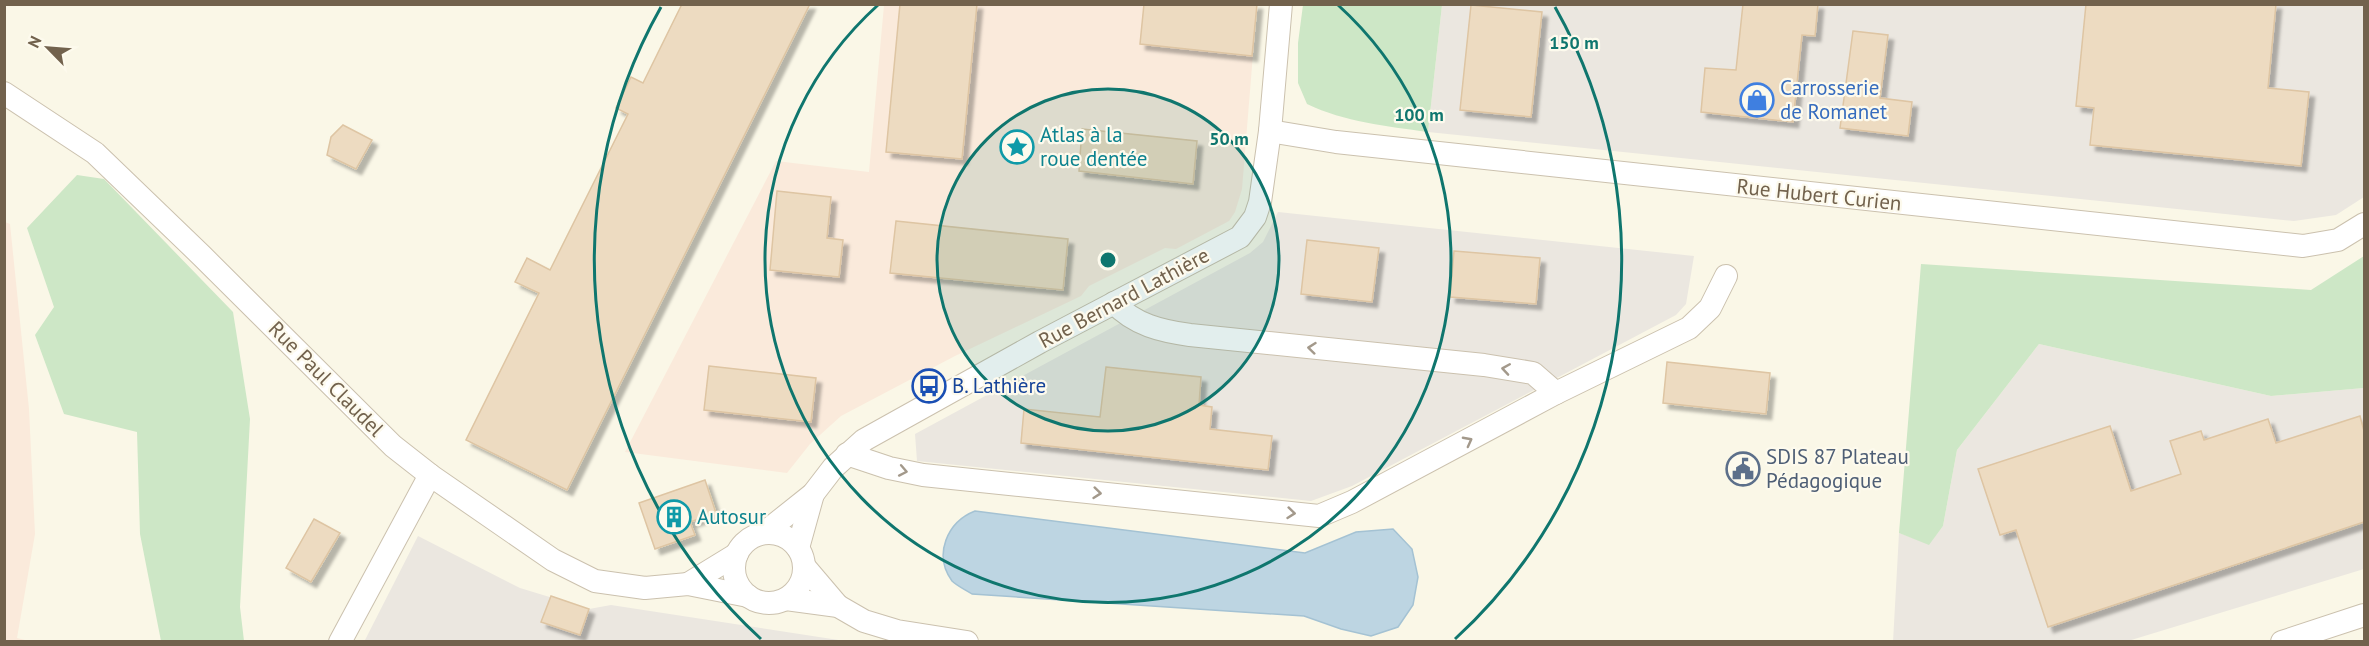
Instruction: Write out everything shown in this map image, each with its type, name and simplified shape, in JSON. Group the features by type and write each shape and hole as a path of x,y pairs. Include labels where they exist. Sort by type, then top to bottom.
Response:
{"street":[{"name":"Rue Bernard Lathière","path":"764,533 813,494 833,468 864,440 1240,237 1255,217 1260,202 1270,131 1281,4"},
{"name":"Rue Paul Claudel","path":"4,93 95,153 393,446 430,475 553,560 595,581 645,588 688,584 748,596"},
{"name":"Rue Hubert Curien","path":"1270,131 1336,142 2303,246 2338,240 2364,224"},
{"path":"847,454 889,468 923,475 1319,516 1352,502 1556,393 1689,328 1710,308 1726,276"},
{"path":"1114,303 1125,314 1156,330 1484,365 1533,373 1556,393"},
{"path":"340,642 430,475"},
{"name":"Rue Bernard Lathière","path":"801,557 813,494"},
{"path":"838,606 783,537 764,533 748,540 737,554 734,566 735,577 740,588 748,596 764,603 786,599 838,606 864,621 897,631 967,642"},
{"name":"Rue Paul Claudel","path":"688,584 737,554"},
{"path":"786,599 800,585 801,557"},
{"path":"2282,642 2364,615"}],"shaded area":[{"path":"884,5 1257,5 1242,189 1235,212 1229,221 1176,249 1165,248 1089,286 1081,296 955,356 841,416 810,444 787,473 625,452 776,161 869,172"},
{"path":"1442,5 2364,5 2364,197 2336,215 2294,221 1428,132"},
{"path":"1278,212 1694,256 1686,304 1676,315 1352,486 1311,501 917,461 915,434 1250,253 1263,242"},
{"path":"5,222 10,224 29,409 35,534 17,638 29,641 5,641"},
{"path":"2039,344 2271,396 2364,388 2364,569 2128,641 1893,642 1899,533 1929,544 1943,526 1957,450"},
{"path":"418,536 520,588 589,609 611,605 845,641 364,642"}],"green space":[{"path":"1303,5 1442,5 1428,132 1351,119 1307,104 1298,83 1298,43"},
{"path":"77,175 104,179 233,312 250,419 240,607 244,641 161,641 140,534 137,432 64,414 35,335 54,307 27,228"},
{"path":"2364,256 2364,388 2271,396 2039,344 1957,450 1943,526 1929,545 1899,533 1921,264 2311,290"}],"water":[{"path":"975,511 1305,553 1356,532 1393,529 1412,549 1418,577 1413,605 1398,627 1371,636 1341,629 1304,616 972,594 952,581 946,571 944,550 950,531 965,516"}],"building":[{"path":"682,4 810,4 567,490 466,440 539,293 515,282 527,258 550,270 628,114 616,108 631,77 643,83"},
{"path":"900,4 977,4 962,159 886,152"},
{"path":"1144,4 1257,4 1252,56 1140,44"},
{"path":"1743,4 1818,4 1815,36 1802,35 1793,122 1701,112 1705,68 1736,70"},
{"path":"2086,4 2276,4 2268,88 2309,92 2301,166 2090,145 2094,108 2076,106"},
{"path":"1471,5 1542,12 1531,117 1460,110"},
{"path":"1853,31 1888,35 1880,98 1912,102 1908,136 1840,128"},
{"path":"343,125 372,140 356,169 327,155 331,137"},
{"path":"1082,129 1197,141 1193,184 1079,171"},
{"path":"777,191 831,197 827,238 843,240 839,277 770,270"},
{"path":"896,221 1068,239 1063,290 890,273"},
{"path":"1307,240 1379,248 1372,302 1301,294"},
{"path":"1454,251 1540,258 1536,304 1450,297"},
{"path":"1667,362 1770,373 1766,414 1663,403"},
{"path":"709,366 816,378 811,422 704,410"},
{"path":"1106,367 1201,377 1199,405 1212,407 1210,429 1272,436 1268,470 1021,443 1024,409 1100,417"},
{"path":"2360,416 2364,431 2364,522 2048,627 2016,530 2000,535 1978,469 2110,426 2131,491 2181,474 2170,441 2201,431 2204,440 2268,419 2276,443"},
{"name":"Autosur","path":"705,480 716,513 690,522 695,535 655,549 639,503"},
{"path":"314,519 340,533 311,582 286,568"},
{"path":"551,596 589,609 580,635 541,622"}],"place":[{"name":"Carrosserie de Romanet","path":"1757,100"},
{"name":"Atlas à la roue dentée","path":"1017,147"},
{"name":"B. Lathière","path":"929,386"},
{"name":"SDIS 87 Plateau Pédagogique","path":"1743,469"},
{"name":"Autosur","path":"674,517"}]}
